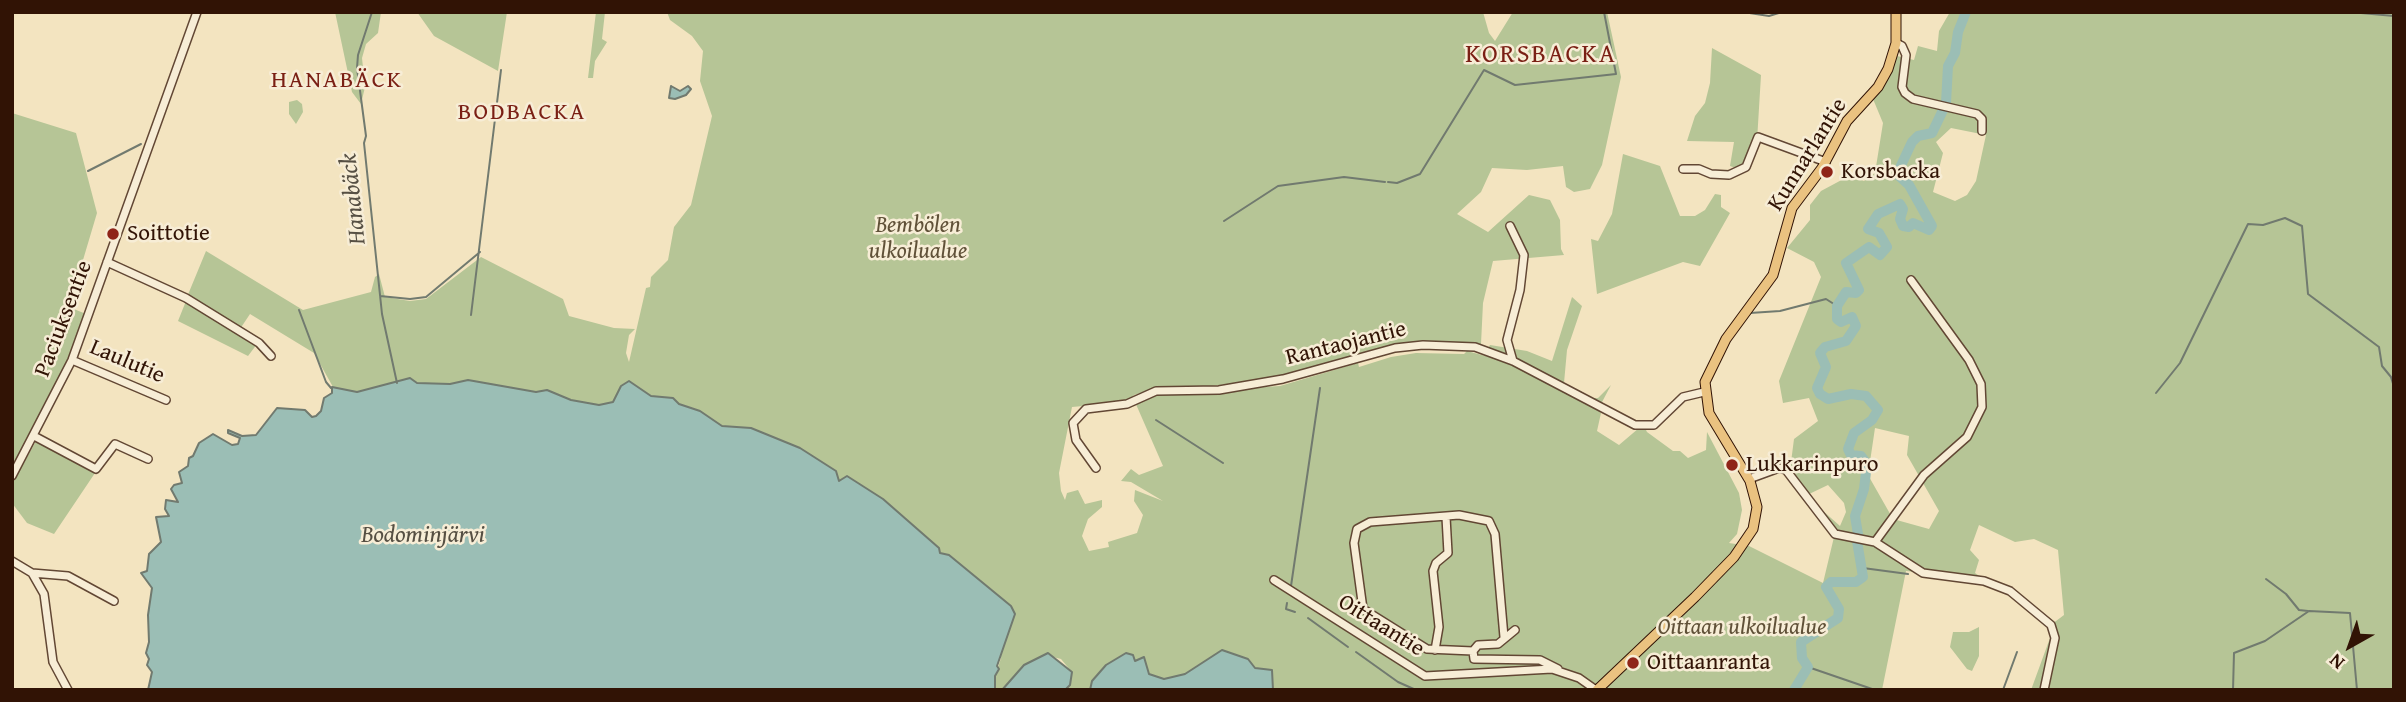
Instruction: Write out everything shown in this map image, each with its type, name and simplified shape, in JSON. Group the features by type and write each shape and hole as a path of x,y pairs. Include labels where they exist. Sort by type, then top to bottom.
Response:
{"main road":[{"name":"Kunnarlantie","path":"1704,392 1716,354 1773,275 1792,208 1826,162 1847,121 1878,87 1888,69 1896,43 1896,12"},
{"path":"1596,690 1695,597 1745,544 1756,519 1757,507 1749,479 1716,428 1704,392"}],"street":[{"name":"Paciuksentie","path":"12,477 72,360 197,12"},
{"path":"1896,43 1902,46 1906,55 1902,87 1905,93 1913,99 1977,114 1982,118 1982,131"},
{"path":"1683,169 1729,175 1746,167 1758,137 1826,162"},
{"path":"1510,226 1524,255 1520,290 1507,341 1513,361"},
{"path":"107,262 186,298 259,343 271,355"},
{"path":"1875,542 1924,475 1967,438 1982,407 1981,384 1969,360 1911,280"},
{"name":"Rantaojantie","path":"1096,468 1076,440 1073,423 1086,408 1127,404 1156,391 1219,390 1283,379 1395,348 1423,345 1475,347 1513,361 1635,425 1654,425 1683,397 1704,392"},
{"name":"Laulutie","path":"72,360 166,400"},
{"path":"34,436 96,470 115,444 148,459"},
{"path":"1749,479 1779,468 1786,470 1835,534 1875,542 1923,573 2000,585 2051,625 2054,638 2044,690"},
{"path":"1473,651 1435,650 1420,646 1363,608 1354,543 1357,529 1370,522 1446,517 1471,517 1489,522 1493,526 1504,638"},
{"path":"1435,650 1439,627 1433,571 1436,564 1448,553 1446,517"},
{"path":"12,562 32,573 68,576 114,601"},
{"path":"32,573 46,598 53,662 68,690"},
{"name":"Oittaantie","path":"1274,580 1425,676 1558,670 1579,678 1596,690"},
{"path":"1515,631 1498,644 1478,645 1473,656 1478,660 1533,659 1558,670"}],"green space":[{"path":"335,12 381,12 378,33 366,44 362,58 365,87 361,104 352,92"},
{"path":"417,12 507,12 498,71 434,36"},
{"path":"596,12 605,12 602,39 607,42 595,61 593,78 588,78"},
{"path":"667,12 1483,12 1489,33 1495,41 1513,12 1607,12 1621,77 1602,165 1590,189 1574,192 1566,187 1563,166 1527,170 1492,168 1481,192 1457,214 1488,232 1529,195 1550,200 1560,220 1561,249 1564,255 1493,261 1483,303 1481,344 1422,341 1393,344 1334,365 1281,378 1185,389 1159,387 1134,395 1127,402 1072,407 1059,473 1061,491 1065,500 1067,493 1078,490 1085,504 1102,500 1102,507 1088,519 1082,536 1089,551 1109,547 1108,542 1137,533 1143,515 1134,501 1135,490 1163,501 1131,482 1121,481 1131,469 1139,475 1163,466 1135,402 1156,394 1280,386 1358,363 1359,367 1416,353 1464,354 1467,351 1508,362 1598,409 1601,413 1597,431 1619,445 1639,428 1645,428 1673,451 1680,451 1688,458 1706,450 1707,432 1739,493 1742,510 1737,534 1729,543 1749,546 1823,583 1834,537 1819,512 1822,510 1840,526 1846,512 1844,503 1828,485 1807,495 1790,470 1794,439 1818,421 1809,398 1783,403 1779,381 1821,277 1814,262 1787,248 1810,220 1810,205 1821,191 1849,176 1864,181 1875,173 1883,123 1873,99 1891,73 1897,56 1914,60 1918,46 1937,51 1939,31 1950,12 2394,12 2394,690 2031,690 2050,638 2052,624 2064,615 2058,550 2034,539 2015,542 1979,525 1970,550 1979,560 1975,573 1984,579 1906,571 1882,690 1220,690 1194,671 1175,681 1158,682 1148,673 1143,661 1120,659 1093,690 1065,690 1072,678 1071,671 1061,659 1053,657 1010,690 991,690 1001,658 345,397 333,387 314,353 250,314 240,329 187,297 206,251 303,310 371,292 375,277 379,274 385,297 410,301 426,299 481,257 563,299 569,316 614,328 635,329 629,335 626,353 629,362 646,288 650,287 651,277 668,260 674,227 691,205 712,116 700,81 703,51 692,36 670,20","holes":["1951,128 1986,135 1976,181 1967,195 1955,201 1933,192 1943,153 1936,142","1875,428 1909,436 1907,455 1939,511 1929,529 1893,519 1868,475"]},
{"path":"1712,48 1761,75 1757,141 1747,172 1730,166 1734,142 1687,141 1695,116 1705,103 1710,83"},
{"path":"297,100 302,104 303,112 296,124 289,114 289,102"},
{"path":"12,113 76,133 97,213 69,307 86,314 71,355 12,469"},
{"path":"1623,154 1660,166 1680,216 1695,216 1705,210 1715,194 1721,195 1721,207 1730,213 1700,266 1683,262 1597,294 1591,239 1598,241 1612,214"},
{"path":"1572,297 1582,306 1567,350 1564,383 1591,398 1598,398 1611,385 1601,404 1519,360 1488,348 1490,345 1527,351 1552,361"},
{"path":"186,301 257,344 248,356 178,321"},
{"path":"36,441 95,473 54,534 27,523 12,503 12,484"},
{"path":"1979,627 1979,656 1972,671 1967,669 1950,647 1953,632 1969,632"}],"water":[{"path":"671,86 680,91 688,86 691,89 686,95 675,99 669,98"},
{"name":"Bodominjärvi","path":"410,378 417,383 450,384 468,380 536,392 547,390 571,400 599,405 613,402 621,386 629,381 651,396 673,398 679,404 700,411 722,426 751,428 800,448 836,471 839,481 847,476 883,499 939,548 940,553 949,555 1011,606 1015,614 997,666 999,669 995,676 995,689 148,690 152,672 147,665 149,659 146,653 152,588 141,573 147,571 149,554 161,542 156,517 169,516 165,509 166,500 178,502 171,489 182,483 179,472 188,466 189,458 193,456 199,443 213,434 232,445 238,444 240,438 228,433 228,430 242,436 256,435 277,408 305,410 312,417 316,416 321,411 324,398 332,393 332,387 357,392"},
{"path":"1222,650 1248,659 1255,668 1272,670 1273,690 1090,690 1092,681 1106,665 1126,653 1133,655 1135,661 1144,657 1149,674 1164,679 1185,674"},
{"path":"1048,653 1072,672 1070,685 1065,690 1002,690 1024,665"}],"waterway":[{"name":"Hanabäck","path":"372,12 358,55 357,68 382,314 397,383"},
{"path":"711,13 724,12"},
{"path":"1388,182 1397,183 1420,174 1484,70 1515,85 1616,74 1604,12"},
{"path":"1743,12 1769,16 1782,12"},
{"path":"1946,103 1948,66 1955,53 1958,32 1966,12"},
{"path":"2350,12 2394,16"},
{"path":"471,315 501,70"},
{"path":"1858,534 1855,516 1864,489 1867,464 1861,456 1851,455 1848,449 1854,433 1872,420 1878,410 1866,396 1851,394 1828,399 1820,394 1817,388 1826,367 1820,353 1825,347 1846,341 1856,326 1852,317 1841,322 1837,319 1837,306 1846,292 1856,293 1859,290 1846,263 1869,247 1880,255 1887,247 1879,233 1868,229 1878,214 1900,204 1903,209 1900,219 1903,226 1909,227 1913,223 1929,230 1932,226 1909,185 1897,174 1912,142 1918,136 1932,133 1944,108"},
{"path":"88,171 141,144"},
{"path":"1224,221 1278,186 1344,177 1385,182"},
{"path":"2156,393 2180,363 2248,224 2263,225 2285,218 2302,226 2308,294 2379,347 2382,366 2391,377 2394,387"},
{"path":"380,296 410,299 426,297 480,252"},
{"path":"1750,313 1780,311 1826,299 1837,306"},
{"path":"299,310 326,382 331,388"},
{"path":"1291,586 1320,388"},
{"path":"1156,420 1223,463"},
{"path":"1794,690 1808,667 1802,658 1801,642 1838,618 1839,609 1826,587 1831,582 1856,582 1863,577 1857,541"},
{"path":"1863,568 1908,574"},
{"path":"2266,579 2286,594 2299,610 2308,611"},
{"path":"1287,603 1286,609 1295,612"},
{"path":"2233,690 2234,653 2265,641 2309,611 2350,613 2357,690"},
{"path":"1308,618 1348,647"},
{"path":"1356,652 1398,682 1416,690"},
{"path":"2003,690 2017,652"},
{"path":"1808,667 1875,690"}],"place":[{"name":"Korsbacka","path":"1827,172"},
{"name":"Soittotie","path":"113,234"},
{"name":"Lukkarinpuro","path":"1732,465"},
{"name":"Oittaanranta","path":"1633,663"}],"district":[{"name":"KORSBACKA","path":"1541,55"},
{"name":"HANABÄCK","path":"337,81"},
{"name":"BODBACKA","path":"522,113"}],"park label":[{"name":"Bembölen ulkoilualue","path":"918,239"},
{"name":"Oittaan ulkoilualue","path":"1742,628"}]}
